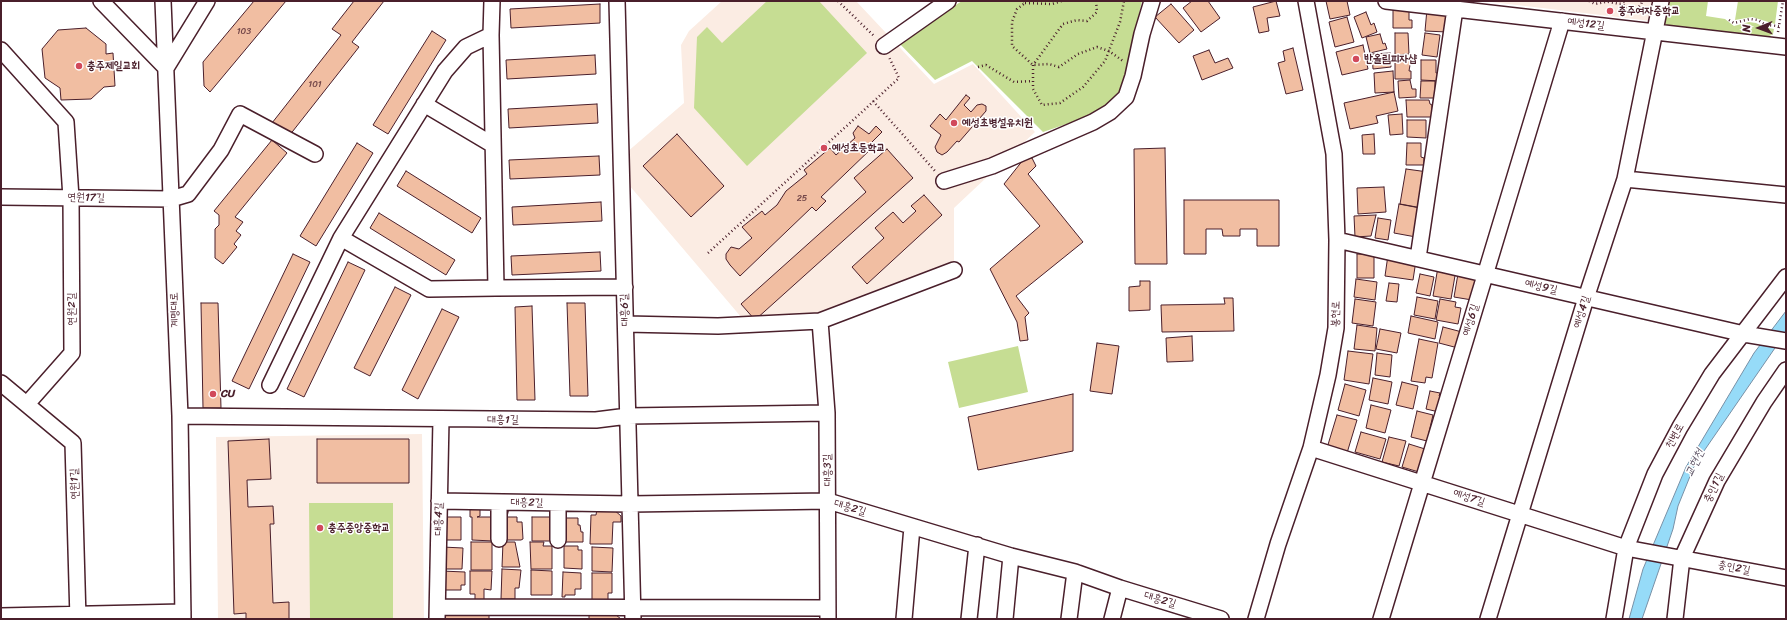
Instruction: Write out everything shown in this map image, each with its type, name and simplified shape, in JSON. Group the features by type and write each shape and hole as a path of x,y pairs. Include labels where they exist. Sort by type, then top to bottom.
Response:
{"street":[{"path":"101,1 166,68 208,1"},
{"name":"계명대로","path":"163,1 180,416 183,615"},
{"path":"492,1 491,35 496,288"},
{"name":"대흥6길","path":"617,1 633,613"},
{"path":"884,46 948,1"},
{"path":"944,181 992,166 1093,122 1110,112 1126,97 1133,76 1142,34 1152,1"},
{"name":"봉현로","path":"1256,619 1278,544 1311,448 1328,375 1336,328 1337,240 1334,154 1306,1"},
{"name":"예성12길","path":"1386,1 1781,47"},
{"name":"예성4길","path":"1488,619 1586,298 1625,179 1656,32 1661,1"},
{"path":"1418,258 1456,9"},
{"name":"예성6길","path":"1381,619 1562,21"},
{"path":"270,384 341,238 424,104 445,71 466,47 491,35"},
{"name":"연원2길","path":"1,50 66,122 71,198 72,354 27,404"},
{"path":"424,104 493,145"},
{"path":"171,199 188,194 221,150 240,114 315,154"},
{"path":"1625,179 1786,195"},
{"name":"연원17길","path":"1,197 171,199"},
{"path":"341,238 429,289 624,287"},
{"name":"예성9길","path":"1337,240 1750,335 1786,341"},
{"path":"626,324 718,326 820,321 954,270"},
{"name":"천변로","path":"1614,619 1626,548 1655,474 1680,427 1712,374 1750,335 1786,277"},
{"name":"대흥3길","path":"820,321 827,413 828,614"},
{"name":"충인1길","path":"1674,619 1682,558 1717,481 1764,402 1786,370"},
{"name":"연원1길","path":"1,383 73,443 78,616"},
{"name":"대흥1길","path":"180,416 441,420 596,420 628,416 827,413"},
{"name":"대흥4길","path":"438,613 441,420"},
{"name":"예성7길","path":"1311,448 1626,548"},
{"name":"대흥2길","path":"440,501 630,504 828,501 1011,556 1075,572 1120,588 1221,619"},
{"path":"499,502 499,539"},
{"path":"558,503 558,540"},
{"path":"904,619 912,527"},
{"path":"969,619 977,546"},
{"name":"충인2길","path":"1626,548 1786,578"},
{"path":"1005,619 1011,556"},
{"path":"1069,619 1075,572"},
{"path":"1112,619 1120,588"},
{"path":"438,613 828,614"},
{"path":"1,619 1,615 183,615"}],"path":[{"path":"708,253 899,78 884,46 838,1"},
{"path":"1062,1 1052,4 1024,2 1017,9 1012,22 1012,46 1033,65 1049,64 1059,67 1078,54 1097,47 1109,50 1121,59 1133,76"},
{"path":"1096,1 1097,12 1088,21 1077,20 1063,24 1033,65 1032,89 1042,105 1060,103 1083,88 1105,61 1120,22 1124,1"},
{"path":"1589,1 1595,4 1606,1 1622,2 1627,10 1635,10 1641,5 1642,1"},
{"path":"1781,47 1779,26 1782,1"},
{"path":"1729,20 1734,23 1750,19 1758,20 1766,25 1779,26"},
{"path":"978,67 986,65 1014,82 1033,81"},
{"path":"873,101 944,181"}],"shaded area":[{"name":"예성초등학교","path":"722,1 856,1 934,84 973,64 1035,132 954,208 954,270 820,321 747,324 612,165 684,103 681,45 689,31"},
{"name":"충주여자중학교","path":"1483,1 1654,1 1651,21"},
{"name":"충주중앙중학교","path":"422,434 424,619 218,619 216,437"}],"green space":[{"path":"767,1 819,1 867,53 747,166 694,108 697,37 707,27 722,43"},
{"path":"962,1 1142,1 1121,92 1099,113 1043,132 972,61 935,80 898,42"},
{"path":"1665,1 1708,1 1706,16 1725,19 1734,26 1749,22 1756,23 1764,27 1774,29 1773,34 1766,38 1667,27 1662,18"},
{"path":"1738,1 1778,1 1775,24 1752,17 1735,20"},
{"path":"1018,346 1028,392 959,408 948,362"},
{"path":"309,503 393,503 393,619 310,619"}],"water":[{"name":"교현천","path":"1786,311 1786,332 1695,464 1678,506 1673,529 1642,619 1629,619 1643,569 1686,467 1754,353"}],"building":[{"path":"254,1 286,1 210,92 204,86 203,62"},
{"path":"354,1 384,1 352,42 359,47 289,136 272,123 341,35 332,29"},
{"path":"1192,1 1208,1 1220,18 1201,32 1183,8"},
{"path":"1276,1 1280,16 1267,18 1269,31 1259,33 1253,7"},
{"path":"1326,1 1347,1 1350,15 1330,19"},
{"path":"600,4 600,23 511,28 510,9"},
{"path":"1171,4 1194,30 1179,43 1155,17"},
{"path":"1393,6 1409,6 1409,20 1412,20 1412,28 1393,28"},
{"path":"1427,9 1444,10 1444,15 1448,16 1447,32 1425,31"},
{"path":"1366,12 1371,25 1374,23 1377,32 1362,38 1354,17"},
{"path":"1347,17 1354,42 1335,47 1329,22"},
{"name":"충주제일교회","path":"86,28 106,44 106,54 113,53 115,86 104,87 91,99 61,100 60,88 45,78 42,49 58,30"},
{"path":"432,31 446,40 388,134 373,125"},
{"path":"1395,33 1408,33 1409,54 1395,55"},
{"path":"1425,33 1440,35 1437,57 1422,55"},
{"path":"1380,34 1383,44 1385,43 1387,49 1370,53 1366,37"},
{"path":"1363,45 1368,69 1342,75 1336,52"},
{"path":"1293,48 1303,90 1286,94 1278,63 1285,61 1283,51"},
{"path":"1209,50 1215,63 1228,58 1233,68 1202,80 1193,56"},
{"path":"1390,53 1391,67 1373,69 1372,54"},
{"path":"595,55 596,74 507,79 506,60"},
{"path":"1395,59 1411,59 1409,71 1411,71 1411,79 1395,79"},
{"path":"1421,60 1436,60 1436,73 1440,73 1440,81 1421,80"},
{"path":"1393,71 1394,92 1375,93 1374,73"},
{"path":"1410,80 1412,89 1416,89 1416,97 1399,98 1398,81"},
{"path":"1421,81 1435,81 1435,98 1420,98"},
{"path":"1394,92 1398,111 1376,116 1378,123 1350,129 1344,103"},
{"name":"예성초병설유치원","path":"966,95 970,98 964,105 971,112 977,105 982,104 986,106 986,111 959,142 957,141 947,152 942,155 937,152 935,147 941,135 930,126 940,114 946,120"},
{"path":"1406,100 1429,100 1430,104 1432,105 1432,117 1407,117"},
{"path":"597,104 598,123 509,128 508,109"},
{"path":"1402,114 1403,134 1390,135 1388,115"},
{"path":"1407,120 1426,120 1426,138 1407,137"},
{"path":"858,126 869,134 876,126 882,132 870,144 873,147 821,197 826,201 816,211 812,207 740,276 726,259 726,254 731,247 739,249 752,238 742,227 762,211 765,215 777,205 786,191 807,174 804,170 830,148 836,155 855,138 853,133"},
{"path":"677,134 724,186 691,217 643,166"},
{"path":"1374,134 1375,154 1363,154 1362,135"},
{"path":"272,140 287,153 235,217 243,222 236,231 241,235 234,244 237,247 223,264 215,258 215,229 219,225 219,215 214,211"},
{"path":"357,143 373,153 316,246 300,236"},
{"path":"1407,143 1421,143 1421,157 1424,158 1424,165 1406,165"},
{"path":"1165,148 1167,264 1135,264 1134,149"},
{"path":"887,149 913,178 755,320 741,304 866,192 854,178"},
{"path":"599,156 600,175 510,179 509,160"},
{"path":"1032,158 1036,166 1028,174 1083,242 1016,296 1029,313 1025,317 1028,340 1020,341 1017,322 990,269 1040,226 1004,184 1023,160"},
{"path":"1406,169 1428,172 1422,208 1400,204"},
{"path":"406,171 481,218 472,233 397,186"},
{"path":"1384,187 1386,212 1358,214 1357,188"},
{"path":"924,195 942,215 867,284 852,267 884,238 875,228 893,212 903,223 916,211 911,206"},
{"path":"1184,200 1279,200 1279,246 1257,246 1257,229 1240,229 1240,236 1223,236 1222,229 1206,229 1206,254 1184,254"},
{"path":"601,202 602,221 513,225 512,207"},
{"path":"1399,204 1420,208 1416,237 1394,233"},
{"path":"379,213 455,260 446,275 370,228"},
{"path":"1376,215 1371,236 1355,237 1354,216"},
{"path":"1378,218 1391,220 1388,240 1375,238"},
{"path":"600,252 601,271 512,275 511,256"},
{"path":"293,254 310,262 249,389 232,381"},
{"path":"1357,254 1374,254 1374,278 1357,278"},
{"path":"1388,255 1409,258 1415,267 1413,280 1385,276"},
{"path":"348,262 365,270 304,397 287,389"},
{"path":"1438,267 1456,270 1451,299 1433,296"},
{"path":"1459,268 1477,272 1472,300 1454,297"},
{"path":"1420,274 1434,277 1430,296 1416,293"},
{"path":"1356,279 1377,282 1375,300 1354,297"},
{"path":"1140,281 1150,281 1150,310 1129,311 1129,287 1140,286"},
{"path":"1389,283 1399,284 1397,302 1386,301"},
{"path":"395,287 411,295 370,376 354,368"},
{"path":"1417,297 1438,301 1435,319 1414,315"},
{"path":"1224,298 1233,298 1234,331 1162,332 1161,305 1225,304"},
{"path":"1355,299 1376,302 1373,326 1352,323"},
{"path":"1440,299 1456,302 1455,307 1461,308 1458,324 1436,320"},
{"path":"201,303 218,303 221,408 203,408"},
{"path":"567,303 585,303 588,396 570,396"},
{"path":"532,306 535,400 517,400 515,307"},
{"path":"442,309 459,317 418,399 402,390"},
{"path":"1411,316 1438,322 1435,339 1408,333"},
{"path":"1357,325 1377,328 1375,351 1354,349"},
{"path":"1443,327 1462,332 1458,348 1439,343"},
{"path":"1380,329 1401,333 1397,353 1376,349"},
{"path":"1192,336 1193,361 1167,362 1166,338"},
{"path":"1419,339 1438,343 1432,378 1426,377 1425,383 1411,381"},
{"path":"1097,343 1119,346 1112,394 1090,391"},
{"path":"1348,351 1373,354 1369,384 1344,380"},
{"path":"1377,353 1392,355 1390,377 1375,375"},
{"path":"1373,378 1392,382 1388,404 1369,400"},
{"path":"1402,382 1418,386 1413,409 1396,405"},
{"path":"1345,384 1366,390 1359,416 1338,410"},
{"path":"1430,391 1440,393 1439,396 1442,397 1439,412 1426,409"},
{"path":"1073,394 1073,451 978,470 968,417"},
{"path":"1371,405 1391,410 1385,433 1366,428"},
{"path":"1417,411 1433,415 1427,441 1411,437"},
{"path":"1337,415 1357,420 1347,453 1327,448"},
{"path":"1361,432 1386,439 1380,459 1355,452"},
{"path":"1389,437 1406,441 1399,466 1382,462"},
{"path":"269,439 271,479 247,480 248,507 273,506 274,524 270,524 273,603 289,602 289,619 246,619 246,613 234,614 228,441"},
{"path":"317,439 409,439 409,483 317,483"},
{"path":"1409,444 1425,449 1419,472 1402,467"},
{"path":"470,507 480,507 480,516 477,517 493,517 493,541 472,540 472,517 470,517"},
{"path":"502,508 509,508 507,517 517,517 517,522 522,522 523,539 503,540"},
{"path":"597,509 613,509 621,516 621,522 613,522 612,544 590,544 591,515 596,515"},
{"path":"442,517 461,517 461,540 442,540"},
{"path":"532,517 552,517 552,541 532,541"},
{"path":"564,518 578,518 578,525 580,525 581,532 583,532 583,542 564,542"},
{"path":"471,542 492,542 492,570 471,570"},
{"path":"503,542 515,542 520,567 502,567"},
{"path":"530,542 544,542 543,546 552,546 552,569 531,569"},
{"path":"564,546 578,546 578,550 582,550 582,569 564,568"},
{"path":"442,547 463,548 462,569 442,569"},
{"path":"592,547 613,548 612,572 592,571"},
{"path":"502,569 521,570 519,588 515,588 515,599 501,599"},
{"path":"531,570 552,571 552,595 531,595"},
{"path":"441,571 465,572 465,585 461,585 461,590 441,590"},
{"path":"470,571 492,571 491,590 484,589 484,601 475,601 475,594 470,594"},
{"path":"563,572 581,573 581,589 575,589 575,595 565,595 565,597 562,597"},
{"path":"592,573 612,573 612,593 608,593 608,601 592,601"},
{"path":"611,611 621,619 589,619 589,612"},
{"path":"446,613 489,613 489,619 440,619"}],"place":[{"name":"충주여자중학교","path":"1610,11"},
{"name":"반올림피자샵","path":"1356,59"},
{"name":"충주제일교회","path":"79,66"},
{"name":"예성초병설유치원","path":"954,123"},
{"name":"예성초등학교","path":"824,148"},
{"name":"CU","path":"213,394"},
{"name":"충주중앙중학교","path":"320,528"}]}
